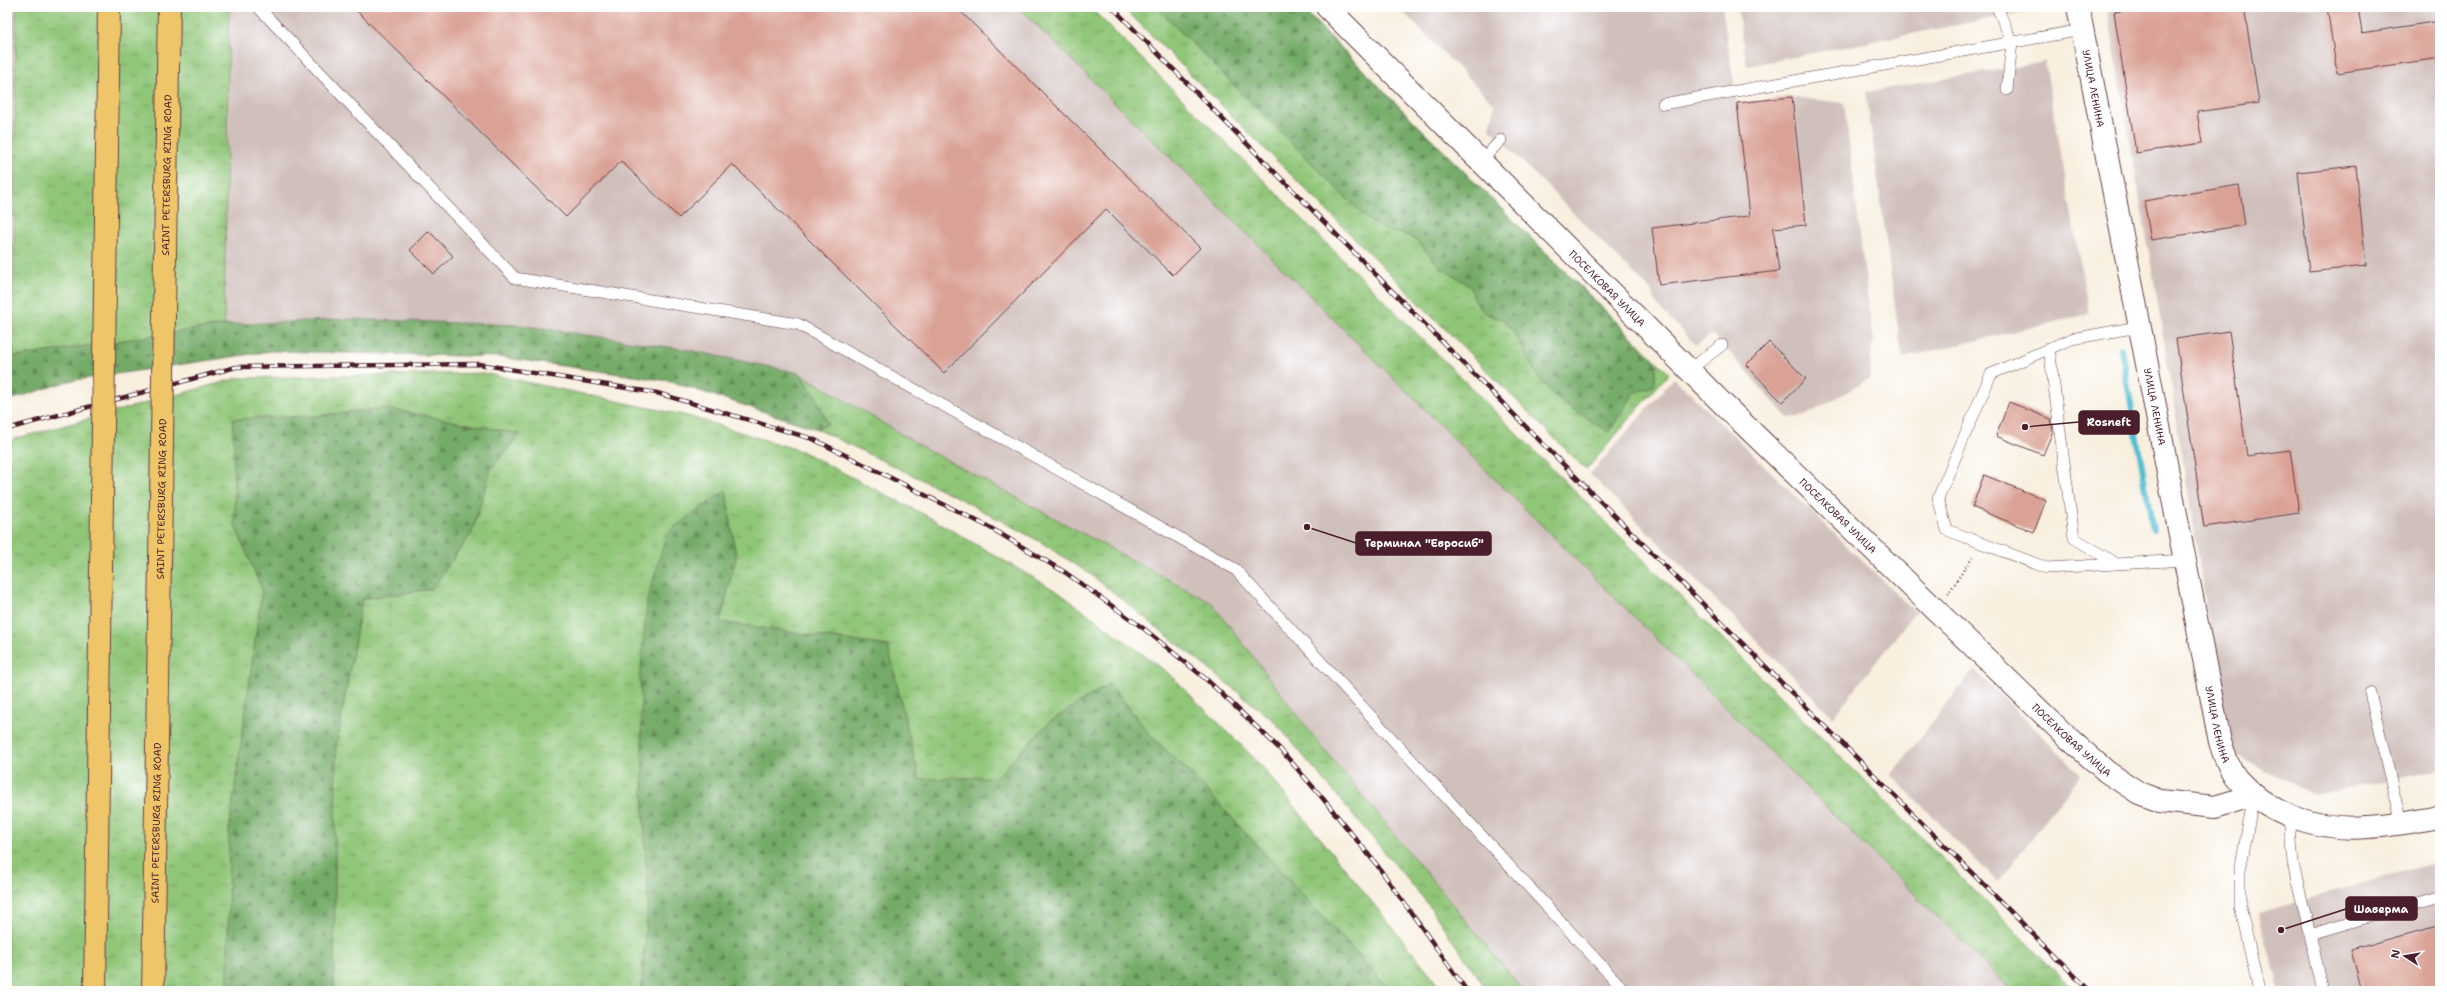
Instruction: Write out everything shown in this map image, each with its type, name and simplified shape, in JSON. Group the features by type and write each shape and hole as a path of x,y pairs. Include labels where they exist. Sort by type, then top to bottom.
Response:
{"highway":[{"path":"95,991 109,7"},
{"name":"SAINT PETERSBURG RING ROAD","path":"153,991 169,7"}],"street":[{"name":"ПОСЕЛКОВАЯ УЛИЦА","path":"1327,7 1689,370 2067,737 2107,772 2139,793 2160,801 2215,807 2254,796"},
{"name":"УЛИЦА ЛЕНИНА","path":"2078,7 2138,327 2220,742 2226,760 2237,779 2254,796"},
{"path":"2254,796 2289,816 2316,823 2366,828 2440,817"}],"lane":[{"path":"258,7 515,278 798,324 1235,569 1625,991"},
{"path":"1997,7 2012,42 2007,90"},
{"path":"1663,104 2082,30"},
{"path":"1481,161 1501,140"},
{"path":"2138,327 2071,338 1991,374 1938,498 1947,530 2047,568 2185,560"},
{"path":"1689,370 1722,345"},
{"path":"2050,348 2074,538 2115,563"},
{"path":"2370,693 2401,823"},
{"path":"2254,796 2240,871 2240,905 2259,991"},
{"path":"2289,816 2293,864 2323,991"},
{"path":"2310,934 2440,896"}],"path":[{"path":"1937,611 1981,543"}],"shaded area":[{"path":"7,7 16,7 13,355 7,356"},
{"path":"229,7 1018,7 2012,991 1524,991 1318,742 1212,603 928,450 799,373 689,350 519,325 349,319 224,325"},
{"path":"1398,7 1722,7 1737,103 1792,97 1844,103 1873,341 1869,379 1805,416 1788,418 1713,334 1696,345 1659,308 1651,291 1490,129 1495,105"},
{"path":"1737,7 2034,7 2034,10 1747,66"},
{"path":"2107,7 2440,7 2440,770 2314,795 2229,751 2163,334"},
{"path":"2045,62 2089,314 1902,358 1866,92"},
{"path":"1674,378 1915,612 1833,717 1590,474"},
{"path":"1974,669 2081,774 1998,882 1891,775"},
{"path":"2440,861 2440,991 2280,991 2258,913"}],"green space":[{"path":"16,7 229,7 224,325 7,358 13,354"},
{"path":"1018,7 1090,7 2075,991 2012,991"},
{"path":"1123,7 1301,7 1472,180 1669,373 1586,470"},
{"path":"1299,7 1657,364 1654,386 1634,393 1609,432 1567,405 1546,387 1535,371 1515,335 1503,319 1491,316 1481,309 1472,293 1470,286 1441,268 1417,241 1407,235 1386,230 1367,219 1157,8"},
{"path":"349,319 519,325 689,350 799,373 815,395 828,424 817,429 669,381 499,357 272,351 69,381 7,401 7,358 224,325"},
{"path":"483,373 688,416 801,451 929,517 1058,592 1167,672 1261,765 1444,991 1391,991 1200,783 1151,736 1110,684 1048,723 997,777 919,779 888,646 720,622 736,557 726,490 643,752 644,820 648,899 641,991 334,991 336,749 362,599 432,589 472,532 491,469 520,434 384,408 317,416 233,419 235,525 262,590 229,831 228,991 7,991 7,441 238,378"},
{"path":"799,373 928,450 1212,603 1318,742 1524,991 1488,991 1424,899 1274,721 1090,574 1039,541 953,495 817,429 828,423 815,395"},
{"path":"384,408 520,434 491,469 472,532 432,589 362,599 336,749 334,991 228,991 229,831 262,590 235,525 233,419 317,416"},
{"path":"726,490 736,557 720,622 888,646 919,779 997,777 1048,723 1110,683 1151,736 1200,783 1391,991 641,991 648,899 640,677 647,601 667,533"}],"building":[{"path":"353,7 956,7 1200,248 1173,275 1106,209 944,373 732,164 679,218 621,161 566,217"},
{"path":"2147,7 2244,7 2259,103 2197,112 2202,143 2136,153 2114,12"},
{"path":"2327,7 2358,7 2362,33 2440,21 2440,58 2337,73"},
{"path":"1792,97 1806,225 1773,228 1779,271 1659,285 1652,228 1750,216 1737,103"},
{"path":"2356,166 2366,266 2309,272 2298,172"},
{"path":"2239,185 2245,225 2151,240 2144,201"},
{"path":"429,231 453,256 434,274 410,250"},
{"path":"2229,331 2247,456 2290,450 2299,513 2204,527 2176,339"},
{"path":"1769,342 1806,379 1782,402 1746,365"},
{"path":"2009,402 2051,419 2053,431 2043,455 1996,436"},
{"path":"1984,475 2046,500 2034,532 1972,507"},
{"path":"2440,925 2440,991 2362,991 2351,950"}],"waterway":[{"path":"2121,348 2153,529"}],"railway":[{"path":"1112,7 1544,445 2090,991"},
{"path":"7,429 236,367 479,364 657,393 813,439 989,527 1066,573 1143,628 1207,680 1280,749 1320,795 1377,865 1467,991"}],"place":[{"name":"Rosneft","path":"2025,427"},
{"name":"Терминал \"Евросиб\"","path":"1307,527"},
{"name":"Шаверма","path":"2281,930"}]}
